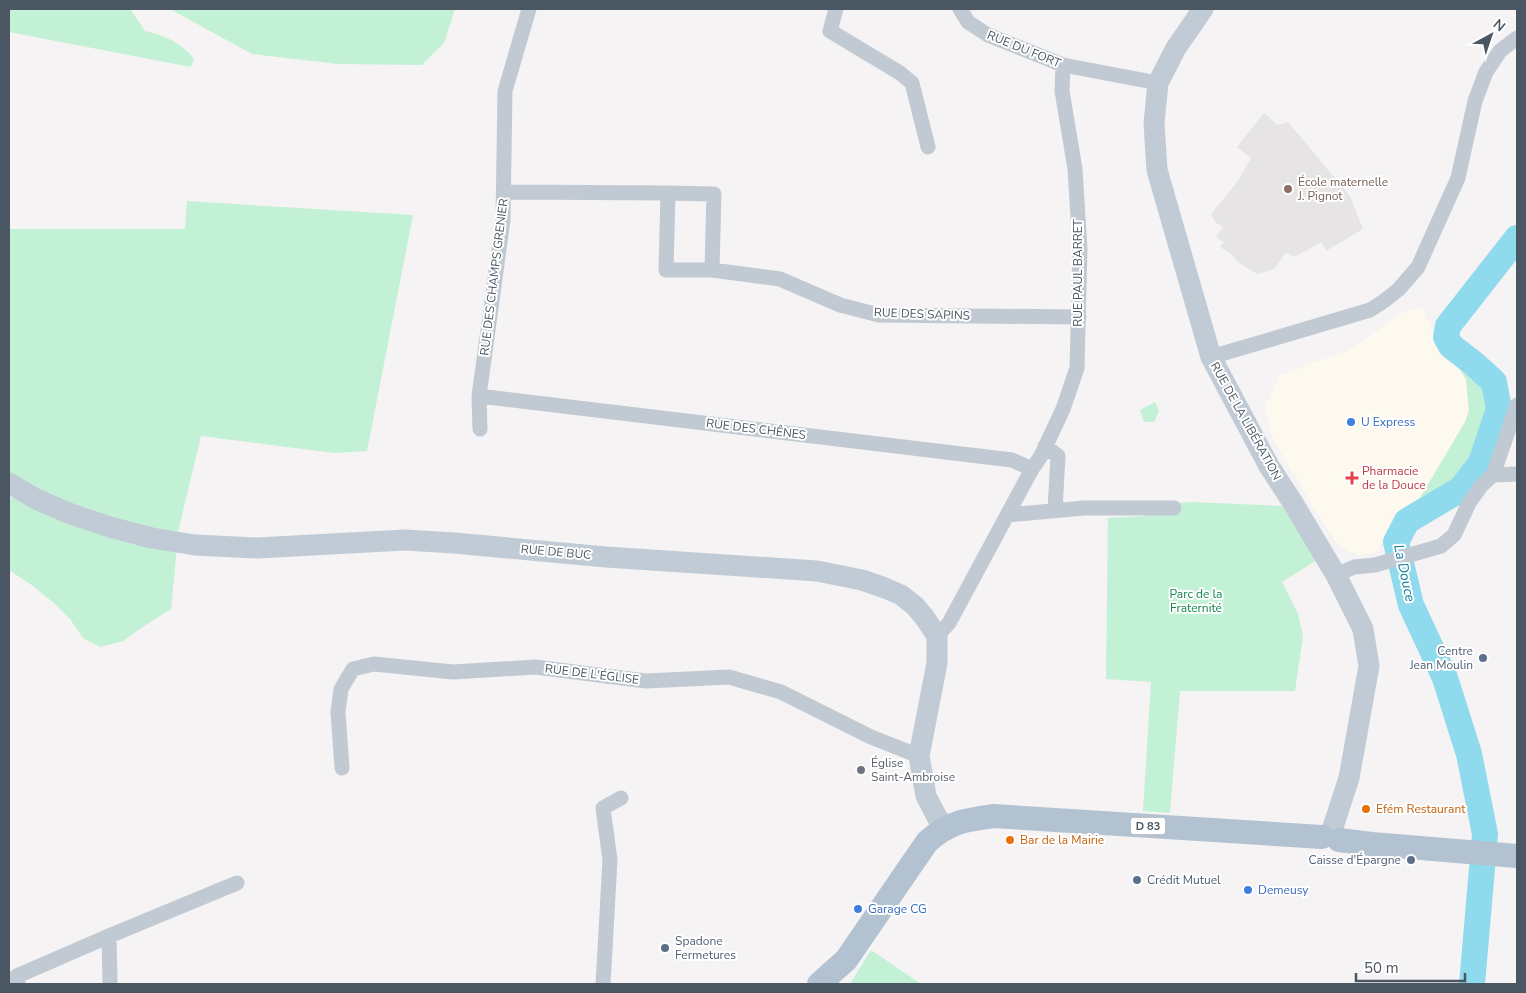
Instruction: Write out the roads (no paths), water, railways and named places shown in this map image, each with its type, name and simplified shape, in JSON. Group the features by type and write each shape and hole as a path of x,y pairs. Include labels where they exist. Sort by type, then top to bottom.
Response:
{"main road":[{"name":"D 83","path":"819,984 846,960 927,842 945,828 972,819 994,816 1332,834 1372,844 1513,856"}],"street":[{"name":"RUE DES CHAMPS GRENIER","path":"480,429 479,396 503,220 505,90 529,9"},
{"path":"836,9 830,31 900,73 912,84 928,147"},
{"name":"RUE DU FORT","path":"960,9 968,22 988,35 1063,65 1158,82"},
{"name":"RUE DE LA LIBÉRATION","path":"1203,9 1176,48 1158,82 1154,123 1158,170 1211,357 1269,466 1336,575 1363,629 1369,666 1349,778 1332,834"},
{"path":"1211,357 1370,310 1399,288 1418,267 1458,178 1475,101 1486,72 1500,51 1517,38"},
{"name":"RUE PAUL BARRET","path":"937,636 949,623 1045,446 1063,409 1077,368 1080,249 1075,169 1062,91 1063,65"},
{"path":"504,192 714,194 712,270"},
{"name":"RUE DES SAPINS","path":"668,193 666,270 712,270 780,279 840,305 879,315 1079,317"},
{"name":"RUE DES CHÊNES","path":"479,396 1012,460 1032,469"},
{"path":"1336,575 1354,567 1375,565 1441,546 1454,535 1469,503 1493,475 1517,405"},
{"path":"1045,446 1058,456 1054,510"},
{"path":"1493,475 1517,474"},
{"name":"RUE DE BUC","path":"9,483 36,500 71,514 152,538 195,545 257,548 404,540 454,542 606,557 817,571 862,580 901,595 915,606 937,636"},
{"path":"1008,515 1084,508 1174,508"},
{"path":"937,636 937,663 920,756 926,796 945,828"},
{"name":"RUE DE L'ÉGLISE","path":"342,768 338,712 341,689 353,669 374,664 454,672 534,666 646,681 729,677 780,692 871,737 920,756"},
{"path":"604,984 610,860 603,808 621,798"},
{"path":"18,984 18,976 237,883"},
{"path":"109,936 110,984"}],"waterway":[{"name":"La Douce","path":"1472,984 1485,834 1469,754 1445,678 1411,605 1396,542 1407,521 1461,489 1481,463 1499,409 1494,382 1451,346 1446,337 1448,326 1517,238"}],"place":[{"name":"École maternelle J. Pignot","path":"1288,189"},
{"name":"U Express","path":"1351,422"},
{"name":"Pharmacie de la Douce","path":"1352,478"},
{"name":"Centre Jean Moulin","path":"1483,658"},
{"name":"Église Saint-Ambroise","path":"861,770"},
{"name":"Efém Restaurant","path":"1366,809"},
{"name":"Bar de la Mairie","path":"1010,840"},
{"name":"Caisse d'Épargne","path":"1411,860"},
{"name":"Crédit Mutuel","path":"1137,880"},
{"name":"Demeusy","path":"1248,890"},
{"name":"Garage CG","path":"858,909"},
{"name":"Spadone Fermetures","path":"665,948"}],"park label":[{"name":"Parc de la Fraternité","path":"1196,601"}]}
